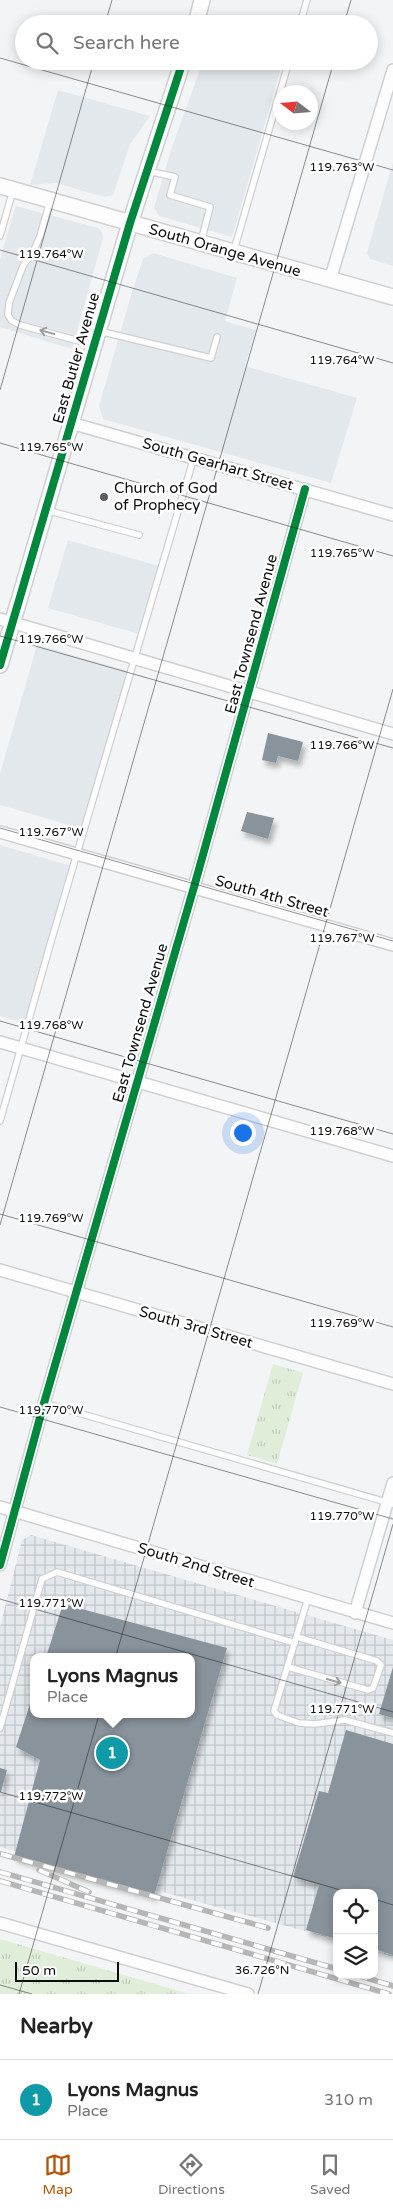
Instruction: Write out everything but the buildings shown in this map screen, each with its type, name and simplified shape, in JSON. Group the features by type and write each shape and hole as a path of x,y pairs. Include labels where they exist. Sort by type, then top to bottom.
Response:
{"street":[{"path":"198,15 202,0"},
{"name":"East Butler Avenue","path":"0,665 6,621 46,510 146,170 180,70"},
{"path":"330,280 393,70"},
{"name":"South Orange Avenue","path":"7,188 393,298"},
{"name":"South Gearhart Street","path":"71,423 393,515"},
{"name":"East Townsend Avenue","path":"0,1565 44,1403 194,887 305,489"},
{"path":"6,621 393,734"},
{"name":"South 4th Street","path":"0,832 393,945"},
{"path":"0,1042 393,1156"},
{"name":"South 3rd Street","path":"0,1270 393,1384"},
{"path":"355,1612 390,1504 393,1483"},
{"name":"South 2nd Street","path":"0,1507 393,1623"},
{"path":"0,1922 248,1994"}],"lane":[{"path":"303,15 307,0"},
{"path":"233,252 286,70"},
{"path":"146,170 175,177 170,195 210,207 200,243"},
{"path":"0,236 7,188"},
{"path":"50,200 40,236 34,250 23,266 9,303 8,315 12,321 20,325 211,358 218,337"},
{"path":"0,1121 194,457"},
{"path":"46,510 139,535"},
{"path":"44,1403 390,1504"},
{"path":"0,1728 42,1579 58,1572 295,1643"},
{"path":"308,1598 274,1711 277,1715 299,1723 315,1724 345,1720 393,1733"},
{"path":"288,1667 368,1690 373,1688 381,1664 377,1661 297,1637"}],"shaded area":[{"path":"200,70 280,70 276,85 273,85 273,96 232,237 159,216 154,208 171,150"},
{"path":"58,90 150,116 130,144 113,195 104,197 56,183 30,185"},
{"path":"393,162 393,266 370,259 367,253"},
{"path":"16,206 98,228 102,232 103,238 72,349 0,327 0,259"},
{"path":"153,253 237,278 225,321 256,330 245,366 357,398 331,483 103,419 99,406 132,292 143,259"},
{"path":"68,540 159,566 139,634 48,608"},
{"path":"37,645 128,671 83,829 0,805 0,774"},
{"path":"0,845 72,866 27,1024 0,1016"},
{"path":"31,1535 393,1640 393,1957 378,1952 378,1889 333,1889 333,1939 0,1847 0,1627 22,1540"}],"green space":[{"path":"273,1364 303,1373 277,1464 247,1455"},
{"path":"0,1939 189,1994 0,1994"}],"railway":[{"path":"1,1854 268,1928"},
{"path":"39,1870 89,1892"},
{"path":"0,1872 333,1968"},
{"path":"0,1881 389,1994"},
{"path":"370,1979 393,1986"}],"cycle path":[{"path":"0,665 130,223 180,70"},
{"path":"0,1565 44,1403 194,887 305,489"}],"place":[{"name":"Church of God of Prophecy","path":"104,497"},
{"name":"Lyons Magnus","path":"112,1753"}]}
